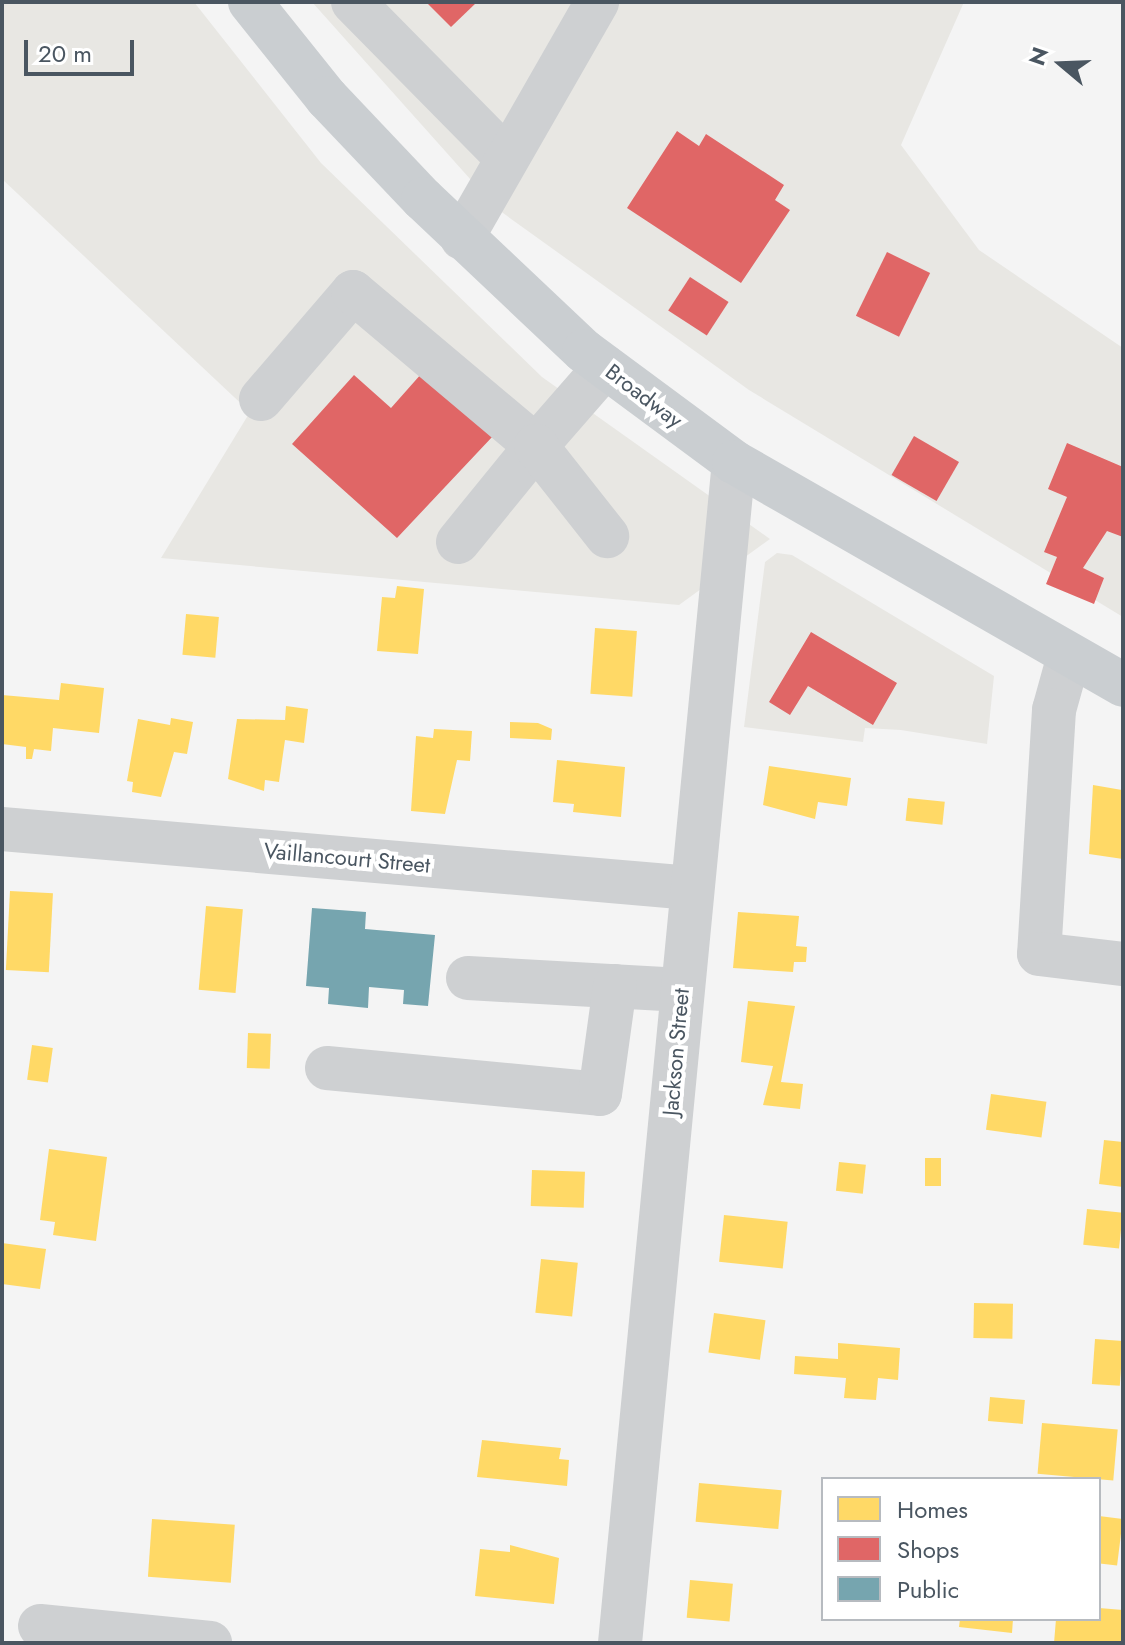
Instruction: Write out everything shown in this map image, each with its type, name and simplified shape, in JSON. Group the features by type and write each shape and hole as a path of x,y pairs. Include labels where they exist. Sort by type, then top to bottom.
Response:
{"main road":[{"name":"Broadway","path":"250,2 327,98 462,238 605,367 734,462 1123,685"}],"street":[{"path":"353,2 507,158"},
{"path":"462,238 597,2"},
{"path":"261,399 353,292 536,446 607,536"},
{"path":"458,542 605,367"},
{"name":"Jackson Street","path":"620,1643 734,462"},
{"path":"1069,656 1054,710 1039,954 1123,964"},
{"name":"Vaillancourt Street","path":"2,829 691,888"},
{"path":"468,978 682,990"},
{"path":"327,1068 600,1094 615,986"},
{"path":"40,1626 210,1643"}],"shaded area":[{"path":"2,2 194,2 321,163 542,377 770,539 679,605 161,558 250,412 2,179"},
{"path":"312,2 964,2 901,145 979,250 1123,348 1123,617 749,390 496,208"},
{"path":"777,553 792,555 994,676 987,744 901,730 865,728 863,742 744,727 765,562"}],"building: Homes":[{"path":"397,586 424,589 418,654 377,651 382,597 395,598"},
{"path":"186,614 219,617 215,658 182,655"},
{"path":"595,628 637,631 632,697 590,694"},
{"path":"61,683 104,688 99,733 53,728 51,751 34,749 32,759 26,759 26,747 2,744 2,695 59,700"},
{"path":"286,706 308,709 304,743 285,740 279,782 265,780 264,791 228,779 237,719 285,720"},
{"path":"171,718 193,722 187,754 174,752 161,797 132,792 133,782 127,781 138,719 170,725"},
{"path":"510,722 538,723 552,729 551,740 510,738"},
{"path":"434,729 472,731 470,761 457,760 445,814 411,811 416,736 433,738"},
{"path":"557,760 625,767 621,817 573,812 574,804 553,802"},
{"path":"769,766 851,778 847,806 818,802 815,819 763,805"},
{"path":"1093,785 1122,790 1123,859 1089,854"},
{"path":"908,798 945,802 942,825 906,821"},
{"path":"10,891 53,893 49,972 6,970"},
{"path":"206,906 243,909 236,993 199,990"},
{"path":"738,912 799,916 796,946 807,947 806,962 794,962 793,972 733,968"},
{"path":"748,1001 795,1006 781,1082 803,1084 800,1109 763,1105 773,1066 741,1062"},
{"path":"248,1033 271,1034 270,1069 247,1068"},
{"path":"32,1045 53,1048 48,1083 27,1080"},
{"path":"991,1094 1046,1102 1041,1137 986,1130"},
{"path":"1104,1140 1123,1142 1123,1187 1099,1184"},
{"path":"49,1149 107,1157 96,1241 53,1235 55,1222 40,1220"},
{"path":"925,1158 941,1158 941,1186 925,1186"},
{"path":"839,1162 866,1165 863,1194 836,1191"},
{"path":"532,1170 585,1172 584,1208 531,1206"},
{"path":"1087,1209 1123,1213 1119,1249 1083,1245"},
{"path":"724,1215 788,1222 783,1268 719,1262"},
{"path":"2,1243 46,1249 40,1289 2,1284"},
{"path":"541,1259 578,1263 572,1317 535,1313"},
{"path":"974,1303 1013,1304 1012,1339 973,1338"},
{"path":"714,1313 765,1320 760,1360 708,1353"},
{"path":"1095,1339 1123,1341 1120,1386 1092,1384"},
{"path":"838,1343 900,1348 898,1380 878,1378 876,1400 844,1398 846,1378 794,1374 795,1356 838,1359"},
{"path":"990,1397 1025,1400 1023,1424 988,1421"},
{"path":"1042,1423 1118,1430 1113,1480 1038,1474"},
{"path":"482,1440 561,1448 559,1459 569,1460 567,1486 477,1477"},
{"path":"699,1483 782,1490 778,1529 696,1522"},
{"path":"1101,1516 1123,1519 1117,1566 1101,1564"},
{"path":"152,1519 235,1525 231,1583 148,1577"},
{"path":"510,1545 559,1558 554,1604 475,1596 480,1549 510,1552"},
{"path":"690,1580 733,1584 730,1622 687,1618"},
{"path":"1101,1608 1123,1610 1123,1643 1054,1643 1056,1621 1101,1621"},
{"path":"960,1621 1013,1621 1012,1633 959,1627"}],"building: Shops":[{"path":"426,2 477,2 451,27"},
{"path":"677,131 699,146 706,134 784,185 775,200 790,210 741,283 627,208"},
{"path":"887,252 930,273 899,337 856,316"},
{"path":"690,277 729,302 707,336 668,311"},
{"path":"422,373 493,436 397,538 292,444 354,375 391,408"},
{"path":"914,436 959,462 937,501 892,475"},
{"path":"1067,443 1123,467 1123,537 1107,531 1083,568 1104,578 1094,604 1046,584 1057,557 1044,552 1067,497 1048,489"},
{"path":"811,632 897,683 873,725 808,686 790,715 769,702"}],"building: Public":[{"path":"312,908 366,912 365,929 435,935 428,1006 403,1004 404,990 369,987 368,1008 328,1004 329,988 306,986"}]}
